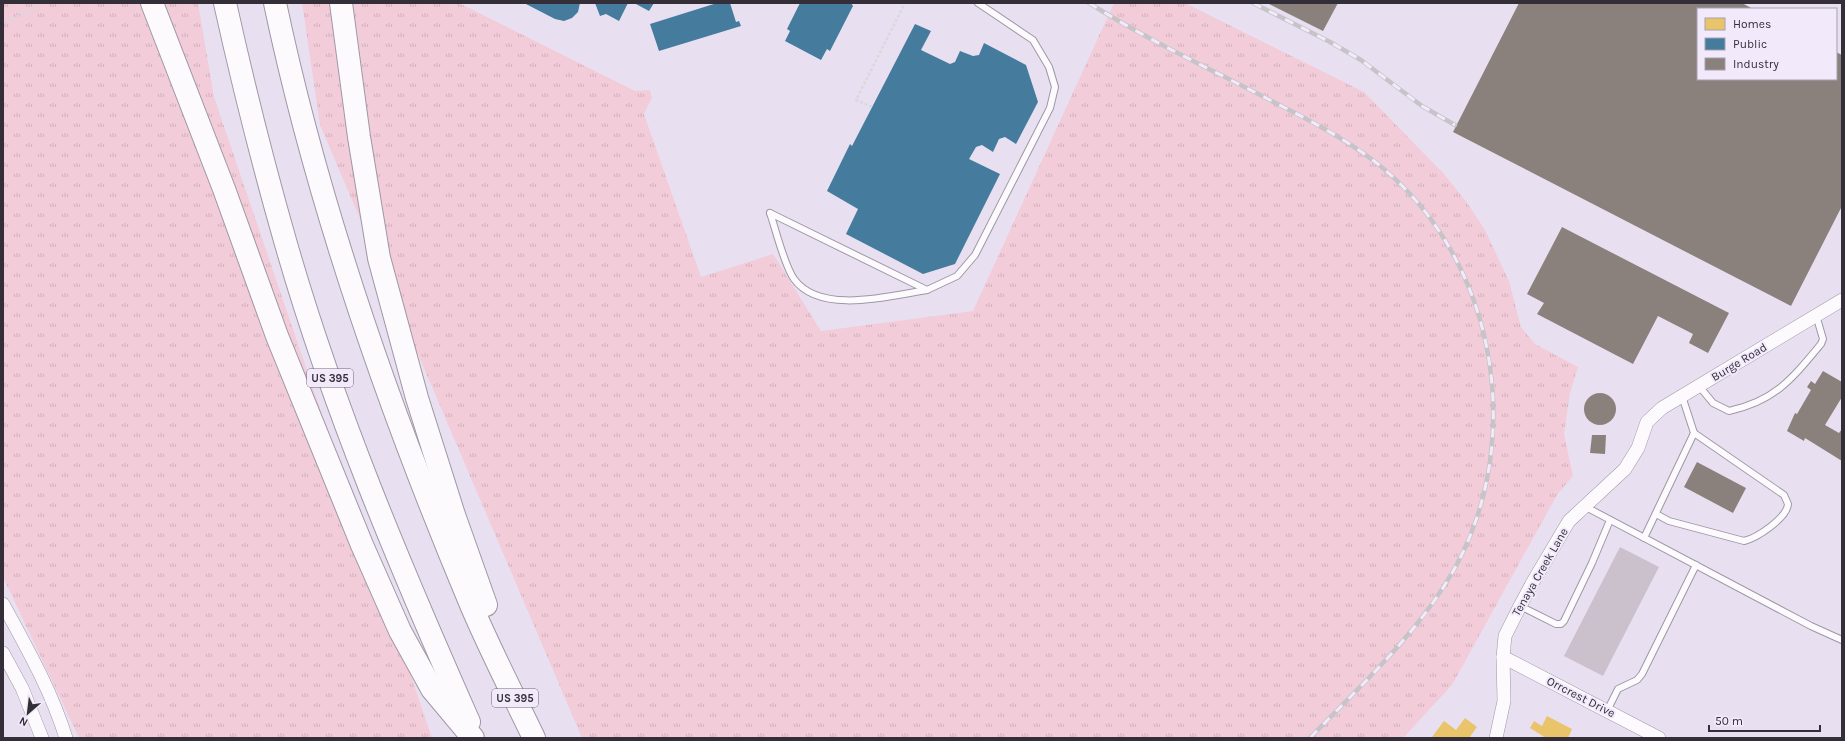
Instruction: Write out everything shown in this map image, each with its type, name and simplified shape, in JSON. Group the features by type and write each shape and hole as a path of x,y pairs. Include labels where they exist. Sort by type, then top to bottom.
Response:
{"highway":[{"path":"152,3 224,189 277,336 362,545 400,631 432,688 473,738"},
{"name":"US 395","path":"225,3 248,104 286,245 335,393 385,528 477,738"},
{"name":"US 395","path":"275,3 319,177 346,268 408,448 469,601 534,738"},
{"path":"342,3 359,137 380,258 416,398 454,515 490,613 496,658"}],"street":[{"name":"Burge Road","path":"1642,431 1647,422 1662,408 1842,300"},
{"name":"Tenaya Creek Lane","path":"1496,738 1504,701 1503,657 1505,636 1534,580 1569,521 1625,469 1638,448 1642,431"},
{"path":"3,604 43,678 66,738"},
{"path":"3,653 22,688 42,738"},
{"name":"Orrcrest Drive","path":"1503,657 1659,738"}],"lane":[{"path":"927,290 770,213 788,267 794,279 808,291 824,299 863,300 927,290 957,276 974,255 1050,108 1054,87 1050,67 1033,40 978,3"},
{"path":"1699,386 1713,402 1729,411 1758,403 1784,386 1821,344 1823,338 1816,315"},
{"path":"1656,514 1669,521 1744,541 1752,539 1785,513 1788,504 1784,495 1694,433 1682,396"},
{"path":"1644,538 1694,433"},
{"path":"1584,506 1811,626 1842,640"},
{"path":"1520,606 1556,624 1561,624 1564,621 1592,563 1610,520"},
{"path":"1607,711 1618,689 1637,680 1642,674 1696,565"}],"path":[{"path":"872,107 856,100 905,3"},
{"path":"3,23 38,7"}],"green space":[{"path":"3,3 198,3 214,97 432,738 79,738 3,577"},
{"path":"302,3 459,3 635,91 650,90 652,98 644,114 701,277 773,254 821,331 973,311 1114,3 1185,3 1364,92 1444,174 1468,204 1485,230 1509,281 1521,327 1535,344 1578,367 1570,393 1564,434 1573,476 1557,495 1452,685 1403,738 582,738 320,125"}],"building: Homes":[{"path":"1547,716 1572,729 1568,738 1546,738 1530,728 1534,721 1542,726"},
{"path":"1465,718 1477,727 1469,738 1432,737 1444,721 1456,730"}],"building: Public":[{"path":"524,3 580,3 578,12 572,18 564,21 555,19"},
{"path":"595,3 628,3 619,21 606,14 600,16"},
{"path":"634,3 654,3 649,11"},
{"path":"717,3 730,3 736,22 739,21 741,26 659,51 650,24"},
{"path":"800,3 851,3 853,6 830,51 827,49 821,60 785,41 790,31 787,29"},
{"path":"915,24 931,31 921,50 950,64 955,62 960,51 973,56 979,55 984,43 1026,65 1038,102 1016,144 1005,137 999,139 993,152 982,145 976,147 969,159 1000,174 955,264 923,274 846,234 858,209 827,191 850,144 852,146"}],"building: Industry":[{"path":"1267,3 1338,3 1323,31"},
{"path":"1519,3 1742,3 1751,8 1697,8 1697,80 1837,80 1837,52 1842,55 1842,206 1791,306 1453,132"},
{"path":"1562,227 1729,313 1708,353 1689,343 1693,334 1658,316 1633,364 1537,314 1544,303 1527,294"},
{"path":"1823,371 1842,382 1842,397 1825,425 1839,433 1842,429 1842,461 1805,438 1804,441 1787,431 1795,413 1797,414 1811,390 1807,387 1811,381 1815,384"},
{"path":"1597,393 1603,393 1613,400 1616,409 1615,415 1609,422 1603,425 1597,425 1587,418 1584,412 1584,406 1591,396"},
{"path":"1592,435 1606,435 1605,454 1590,453"},
{"path":"1697,462 1746,488 1733,513 1684,487"}],"building: Other":[{"path":"1620,547 1659,567 1603,676 1564,656"}],"railway":[{"path":"1089,3 1154,41 1322,127 1374,161 1415,200 1448,245 1472,295 1487,349 1493,404 1490,460 1478,515 1456,566 1442,590 1425,613 1408,635 1370,677 1310,738"},
{"path":"1253,3 1330,42 1361,60 1422,106 1455,125"}]}
